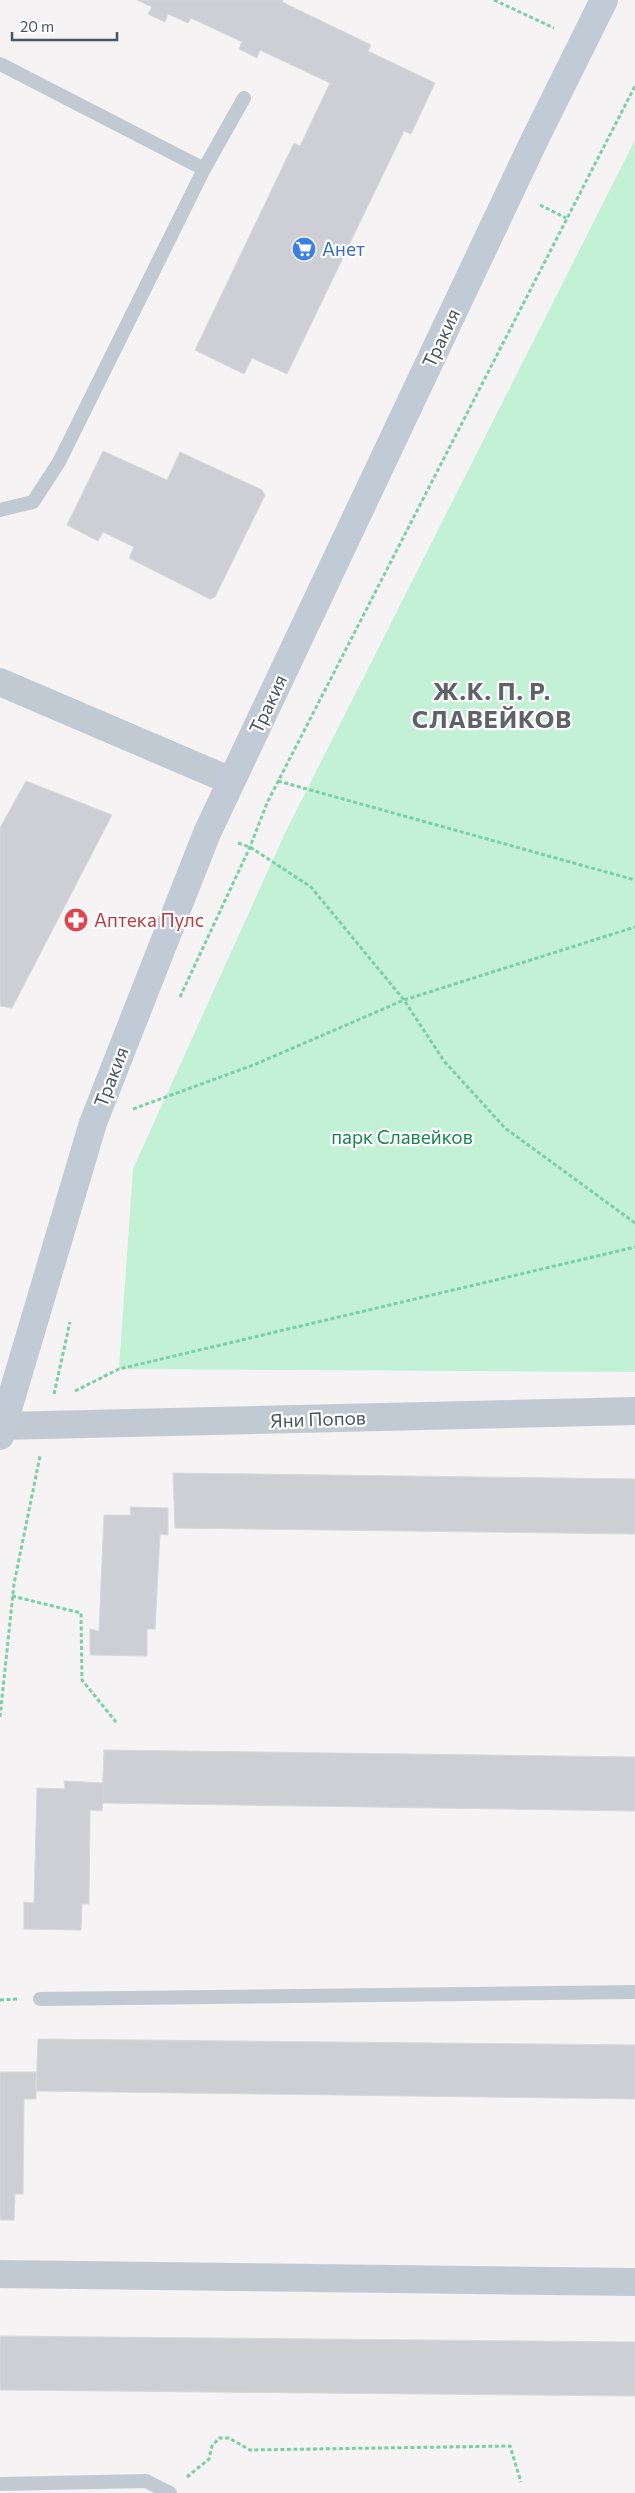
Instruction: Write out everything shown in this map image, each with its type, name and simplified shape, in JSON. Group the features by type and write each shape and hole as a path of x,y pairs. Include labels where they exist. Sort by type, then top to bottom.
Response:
{"main road":[{"name":"Тракия","path":"1,1431 93,1123 207,833 582,41 604,0"}],"street":[{"path":"0,682 231,781"},
{"name":"Яни Попов","path":"1,1431 50,1414 635,1411"},
{"path":"0,2274 635,2282"}],"lane":[{"path":"0,64 204,169"},
{"path":"0,510 33,502 59,462 204,169 244,98"},
{"path":"40,1999 635,1992"},
{"path":"0,2484 146,2481 170,2492"}],"path":[{"path":"494,0 582,41"},
{"path":"179,999 250,847 278,781 635,86"},
{"path":"278,781 635,880"},
{"path":"250,847 311,887 404,1000 444,1061 505,1128 635,1223"},
{"path":"132,1103 130,1110 256,1064 404,1000 635,927"},
{"path":"50,1414 119,1369 635,1247"},
{"path":"0,1717 12,1596 70,1319"},
{"path":"12,1596 81,1613 82,1680 116,1722"},
{"path":"170,2492 209,2459 212,2446 219,2438 229,2438 250,2450 510,2446 521,2482"}],"green space":[{"name":"парк Славейков","path":"635,140 635,1372 119,1369 133,1169 285,833"}],"building":[{"path":"137,0 283,0 282,2 371,45 368,51 435,83 411,134 404,131 287,374 252,358 244,374 195,350 294,143 300,146 330,83 260,50 257,58 239,49 242,42 191,18 188,23 168,14 165,22 148,14 152,7"},
{"path":"103,451 167,480 180,452 262,490 265,495 215,597 210,599 129,558 134,547 103,532 98,541 67,525"},
{"path":"26,781 112,815 12,1008 0,1006 0,828"},
{"path":"173,1473 635,1479 635,1534 175,1528"},
{"path":"130,1507 168,1508 168,1535 160,1534 155,1629 147,1629 147,1656 90,1655 90,1629 99,1631 104,1515 131,1515"},
{"path":"104,1750 635,1757 635,1811 102,1803"},
{"path":"64,1781 104,1783 102,1811 90,1810 89,1904 82,1904 81,1930 24,1929 24,1902 34,1903 37,1788 65,1789"},
{"path":"38,2039 635,2045 635,2099 36,2091"},
{"path":"0,2072 36,2072 36,2099 24,2099 23,2194 15,2194 14,2220 0,2220"},
{"path":"0,2336 635,2342 635,2396 0,2390"}],"place":[{"name":"Анет","path":"304,249"},
{"name":"Аптека Пулс","path":"76,920"}],"district":[{"name":"Ж.К. П. Р. СЛАВЕЙКОВ","path":"492,706"}]}
